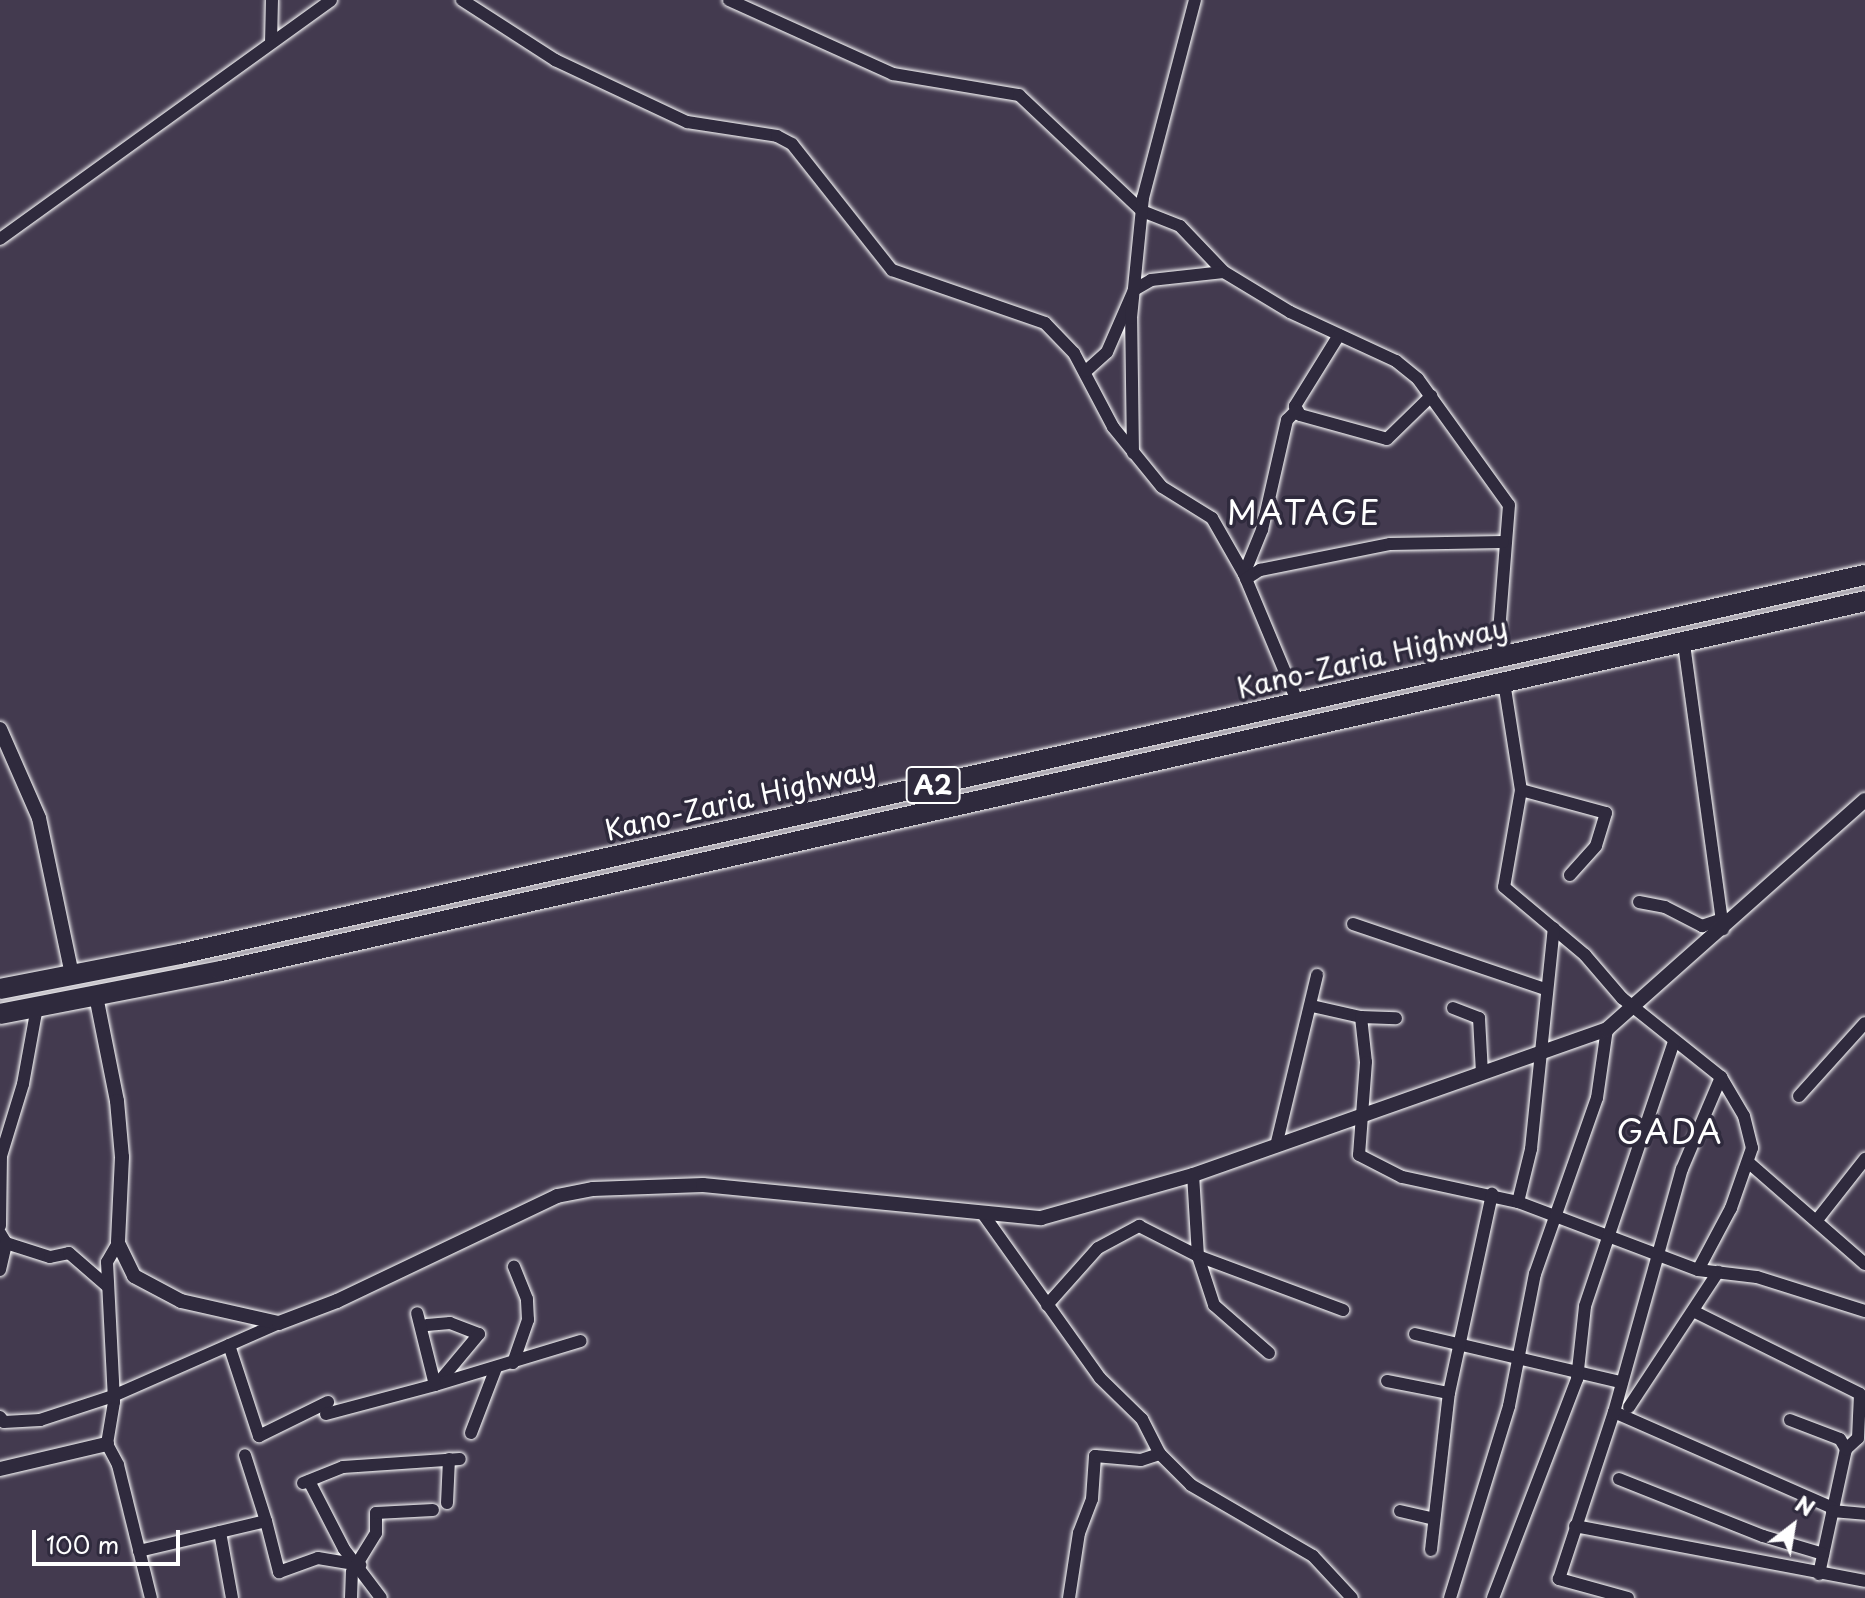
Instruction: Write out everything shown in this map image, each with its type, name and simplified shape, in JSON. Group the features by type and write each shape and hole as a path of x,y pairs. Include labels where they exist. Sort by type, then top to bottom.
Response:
{"highway":[{"name":"Kano-Zaria Highway","path":"0,989 1865,575"},
{"name":"Kano-Zaria Highway","path":"0,1014 96,996 1684,644 1865,601"}],"street":[{"path":"271,43 272,0"},
{"path":"0,239 331,0"},
{"path":"462,0 555,60 687,122 777,136 792,144 892,270 1045,323 1086,371 1090,388 1133,453 1162,487 1212,518 1245,576 1298,703"},
{"path":"729,0 893,74 1019,95 1142,211 1180,226 1224,272 1339,335 1396,361 1431,396 1503,490 1509,505 1503,542 1497,658"},
{"path":"1133,453 1134,290 1142,211 1195,0"},
{"path":"1086,371 1107,352 1134,290 1151,280 1224,272"},
{"path":"1245,576 1262,530 1287,420 1296,411 1339,335"},
{"path":"1296,411 1387,439 1431,396"},
{"path":"1245,576 1260,570 1390,544 1503,542"},
{"path":"1684,644 1722,924"},
{"path":"1504,682 1521,790 1504,887 1554,928 1674,1042 1721,1077 1744,1116 1752,1148 1748,1162 1731,1208 1698,1270"},
{"path":"0,729 39,818 72,974"},
{"path":"1521,790 1606,813 1596,846 1570,875"},
{"path":"0,1417 4,1422 40,1420 113,1396 337,1301 557,1196 593,1189 703,1185 1041,1218 1193,1175 1607,1029 1865,800"},
{"path":"1639,902 1665,907 1689,923 1702,926 1722,924"},
{"path":"1353,924 1545,989"},
{"path":"1518,1202 1531,1149 1542,1051 1545,989 1554,928"},
{"path":"1276,1146 1317,975"},
{"path":"96,996 117,1101 122,1157 118,1243 107,1262 113,1396 107,1444 151,1598"},
{"path":"1312,1006 1361,1017 1396,1018"},
{"path":"0,1226 1,1156 23,1084 37,1007"},
{"path":"1453,1008 1479,1018 1482,1073"},
{"path":"1361,1017 1366,1062 1359,1155 1402,1177 1518,1202 1609,1233 1698,1270 1757,1277 1865,1311"},
{"path":"1799,1096 1865,1023"},
{"path":"1450,1598 1521,1357 1535,1274 1597,1098 1607,1029"},
{"path":"1493,1598 1577,1379 1575,1369 1585,1306 1674,1042"},
{"path":"1628,1598 1559,1579 1614,1412 1619,1382 1660,1254 1682,1169 1721,1077"},
{"path":"1817,1220 1865,1159"},
{"path":"1748,1162 1865,1264"},
{"path":"1193,1175 1198,1256 1214,1305 1269,1353"},
{"path":"1431,1550 1449,1393 1492,1194"},
{"path":"983,1214 1100,1378 1142,1419 1160,1454 1191,1485 1313,1556 1352,1598"},
{"path":"1047,1305 1098,1248 1139,1226 1198,1256 1343,1310"},
{"path":"0,1270 3,1238 50,1257 69,1253 107,1286"},
{"path":"118,1243 134,1276 181,1301 279,1323"},
{"path":"513,1363 528,1320 527,1299 514,1267"},
{"path":"1629,1407 1718,1272"},
{"path":"1693,1311 1862,1394 1858,1438 1846,1449 1819,1574"},
{"path":"417,1313 435,1385"},
{"path":"427,1325 450,1323 479,1334 435,1385"},
{"path":"1415,1334 1575,1369 1619,1382"},
{"path":"229,1345 259,1436 327,1408 435,1385 581,1341"},
{"path":"471,1433 496,1368"},
{"path":"1387,1381 1449,1393"},
{"path":"1614,1412 1833,1510 1865,1514"},
{"path":"1790,1420 1840,1439 1846,1449"},
{"path":"0,1469 107,1444"},
{"path":"1069,1598 1079,1533 1092,1499 1095,1456 1141,1460 1160,1454"},
{"path":"245,1455 279,1572 318,1558 360,1565"},
{"path":"381,1598 360,1565 344,1549 306,1482 343,1467 454,1459 447,1503"},
{"path":"1619,1479 1763,1536 1823,1554"},
{"path":"351,1598 352,1572 360,1565 376,1533 376,1513 433,1510"},
{"path":"1400,1511 1434,1519"},
{"path":"139,1551 266,1521"},
{"path":"1575,1526 1865,1581"},
{"path":"220,1532 232,1598"}],"district":[{"name":"MATAGE","path":"1304,512"},
{"name":"GADA","path":"1670,1131"}]}
